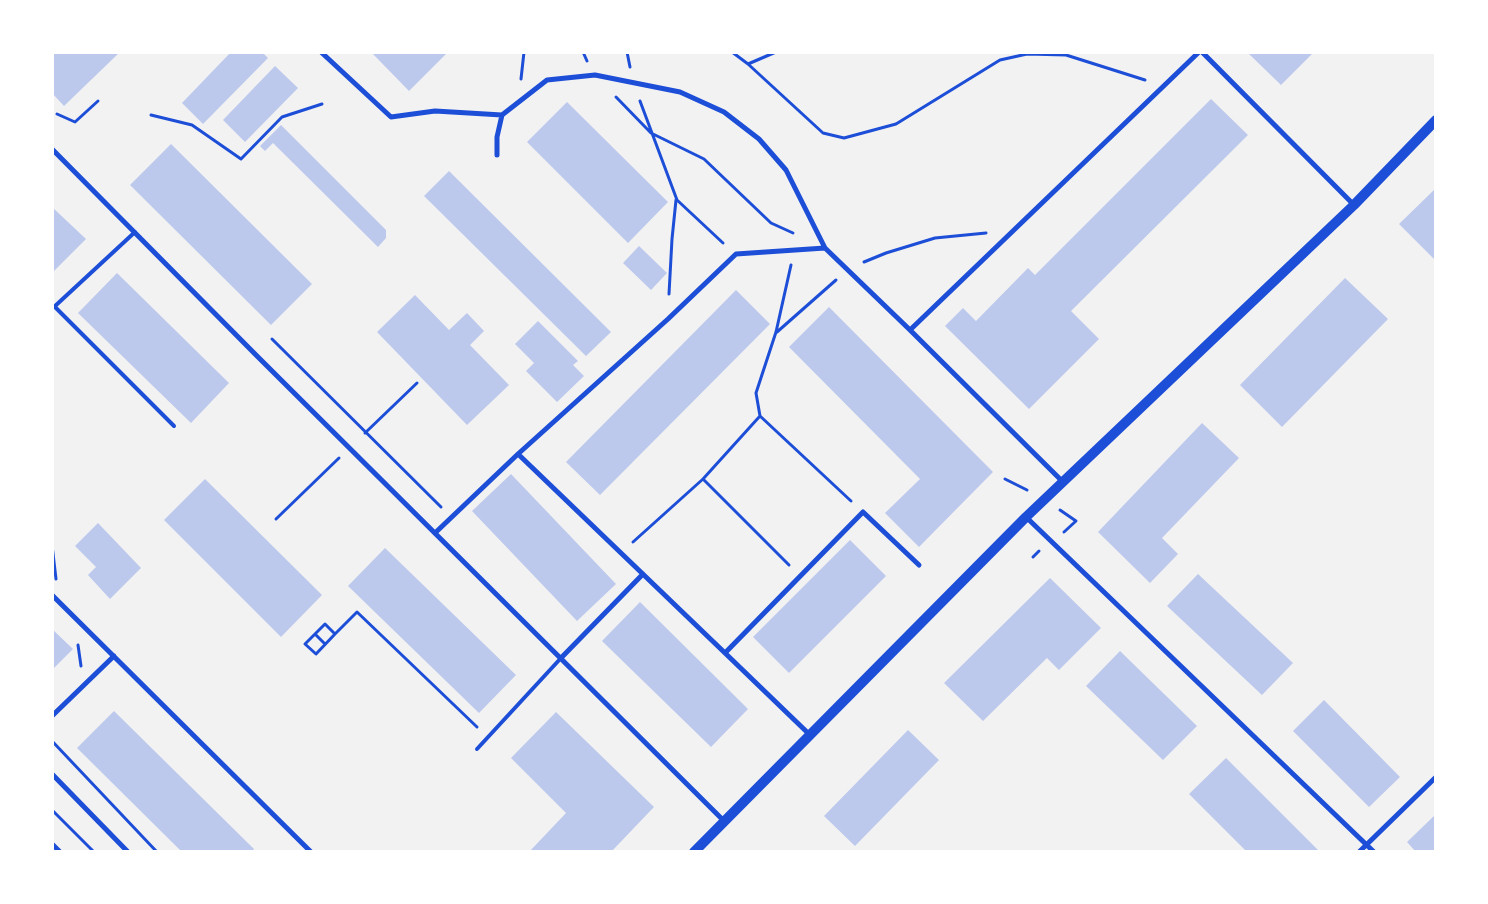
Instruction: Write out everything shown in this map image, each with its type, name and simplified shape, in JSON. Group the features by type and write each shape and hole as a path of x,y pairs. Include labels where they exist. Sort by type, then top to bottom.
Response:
{"main road":[{"path":"694,852 1026,517 1354,205 1436,120"}],"street":[{"path":"321,52 391,117 435,111 502,115"},
{"path":"910,330 1200,52 1354,205"},
{"path":"497,155 497,137 502,115 547,80 595,75 680,92 724,112 759,139 786,170 824,248 910,330 1063,482"},
{"path":"52,149 725,821"},
{"path":"435,533 518,454 668,319 736,254 824,248"},
{"path":"518,454 810,735"},
{"path":"725,653 863,512 919,565"},
{"path":"1026,517 1374,852"},
{"path":"561,658 643,574"},
{"path":"52,595 311,852"},
{"path":"52,716 114,656"},
{"path":"52,774 128,852"},
{"path":"1359,852 1436,777"},
{"path":"52,844 60,852"}],"lane":[{"path":"135,232 53,307 174,426"},
{"path":"477,749 561,658"}],"path":[{"path":"732,52 748,64 823,132 844,138 896,124 1000,60 1028,54 1066,55 1164,86"},
{"path":"748,64 776,52"},
{"path":"595,75 651,132 704,159 771,223 824,248"},
{"path":"633,84 676,200 668,319"},
{"path":"57,114 75,122 98,102"},
{"path":"151,115 192,125 241,159 282,118 322,104"},
{"path":"676,200 736,254"},
{"path":"776,332 847,270 886,253 935,238 1014,230"},
{"path":"794,250 776,332 756,393 760,416 863,512"},
{"path":"272,339 452,518"},
{"path":"621,552 703,479 760,416"},
{"path":"703,479 799,576"},
{"path":"52,545 58,600"},
{"path":"336,634 325,624 305,644 316,654 336,634 356,612 488,738"},
{"path":"74,617 84,684"},
{"path":"315,634 325,644"},
{"path":"52,741 157,852"},
{"path":"52,810 94,852"}],"building":[{"path":"52,52 120,52 64,106 52,93"},
{"path":"231,52 262,52 268,58 203,124 182,103"},
{"path":"371,52 448,52 409,91"},
{"path":"1247,52 1314,52 1281,85"},
{"path":"275,66 298,88 245,142 223,120"},
{"path":"1211,99 1248,135 1071,311 1099,339 1029,409 945,326 963,308 976,321 1028,268 1035,275"},
{"path":"567,102 668,202 628,243 527,142"},
{"path":"281,125 386,230 386,238 378,247 273,143 265,151 260,146"},
{"path":"171,144 312,284 271,325 130,185"},
{"path":"449,171 611,332 586,356 424,196"},
{"path":"1436,188 1436,261 1399,224"},
{"path":"52,207 86,239 52,273"},
{"path":"639,246 667,273 651,290 623,263"},
{"path":"117,273 229,383 191,423 78,313"},
{"path":"1345,278 1388,319 1282,427 1240,385"},
{"path":"736,290 770,324 600,495 566,462"},
{"path":"415,295 449,330 467,313 484,331 470,345 509,385 467,425 377,332"},
{"path":"829,307 993,472 919,547 885,513 920,479 789,347"},
{"path":"538,321 578,361 573,365 584,376 557,402 526,371 534,363 515,344"},
{"path":"1202,423 1239,458 1162,538 1178,554 1150,583 1098,532"},
{"path":"511,474 616,584 577,621 472,511"},
{"path":"205,479 322,595 281,637 164,520"},
{"path":"98,523 141,568 110,599 88,575 96,567 75,546"},
{"path":"850,540 886,576 789,673 753,637"},
{"path":"385,548 516,675 479,713 348,586"},
{"path":"1198,574 1293,663 1262,695 1167,606"},
{"path":"1050,578 1101,628 1059,670 1047,658 983,721 944,683"},
{"path":"640,602 748,709 711,747 602,641"},
{"path":"52,629 73,649 52,670"},
{"path":"1120,651 1197,726 1163,760 1086,686"},
{"path":"1324,700 1400,777 1369,807 1293,731"},
{"path":"114,711 254,849 252,852 182,852 77,748"},
{"path":"556,712 654,807 611,852 529,852 566,813 511,758"},
{"path":"908,730 939,760 855,846 824,816"},
{"path":"1226,758 1320,852 1247,852 1189,794"},
{"path":"1436,814 1436,852 1416,852 1407,842"}]}
